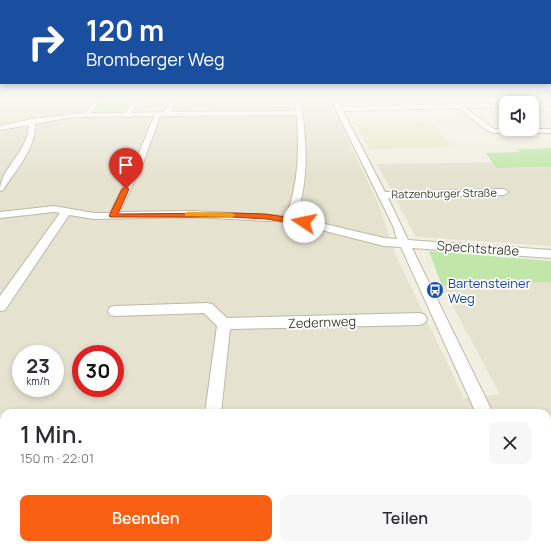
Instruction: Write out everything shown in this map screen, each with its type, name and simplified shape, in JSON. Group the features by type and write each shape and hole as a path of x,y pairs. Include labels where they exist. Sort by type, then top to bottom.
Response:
{"street":[{"path":"0,128 11,126"},
{"path":"0,188 26,146 34,129 33,126"},
{"path":"113,216 139,163 153,126"},
{"path":"290,219 295,205 300,170 300,126"},
{"name":"Ratzenburger Straße","path":"348,126 398,226 404,243 414,258 483,409"},
{"path":"484,126 493,131 551,131"},
{"name":"Ratzenburger Straße","path":"383,195 504,192"},
{"path":"0,215 36,210 67,210 94,216 231,215 290,219 384,242 404,243"},
{"path":"0,306 67,210"},
{"name":"Spechtstraße","path":"404,243 551,254"},
{"path":"114,311 207,308 224,324 213,409"},
{"name":"Zedernweg","path":"224,324 420,319"}],"shaded area":[{"path":"0,126 341,126 378,203 396,256 464,398 500,394 442,286 551,282 551,409 0,409"},
{"path":"357,126 433,126 453,147 369,149"},
{"path":"493,162 496,168 551,167 551,246 416,237 377,164"}],"green space":[{"path":"551,148 551,167 496,168 486,153 520,152 517,149"},
{"path":"429,251 551,261 551,282 442,286"}],"slow traffic":[{"path":"188,214 232,215"}],"place":[{"name":"Bartensteiner Weg","path":"435,290"}],"route":[{"path":"126,189 113,216 192,214 231,215 290,219 304,222"}]}
